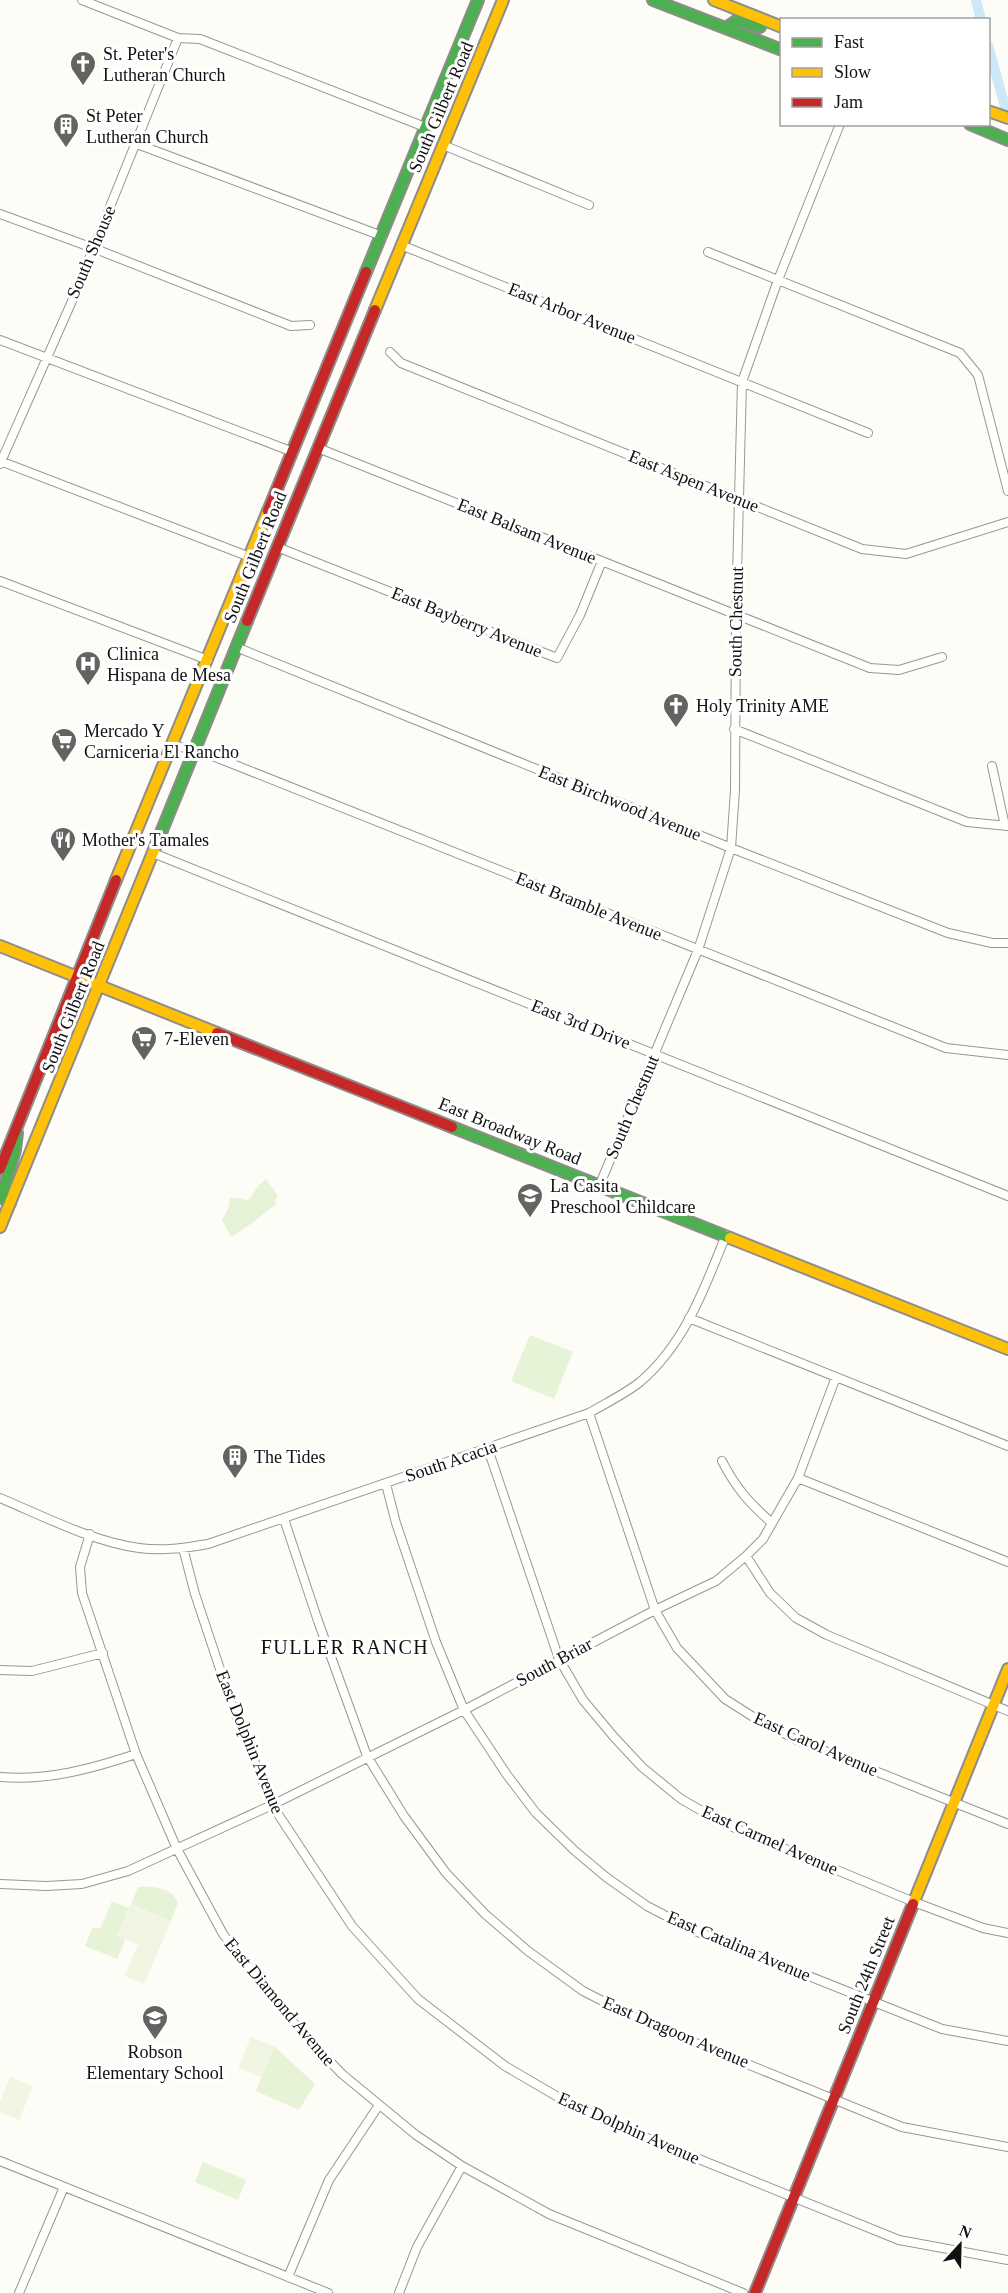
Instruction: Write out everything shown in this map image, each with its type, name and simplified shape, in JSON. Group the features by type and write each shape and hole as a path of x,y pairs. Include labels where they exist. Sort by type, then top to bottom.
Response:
{"main road":[{"name":"South Gilbert Road","path":"0,1169 77,975 478,0"},
{"name":"South Gilbert Road","path":"0,1227 503,0"},
{"path":"653,0 780,49"},
{"path":"714,0 780,26"},
{"path":"726,28 732,22 742,21 780,32"},
{"path":"975,126 1005,138"},
{"name":"East Broadway Road","path":"0,946 1008,1348"},
{"path":"10,1203 4,1199 2,1192 16,1153 17,1126"},
{"name":"South 24th Street","path":"755,2293 1008,1669"}],"street":[{"path":"82,0 178,38 200,39 425,127"},
{"name":"South Shouse","path":"0,462 137,144 178,38"},
{"name":"South Chestnut","path":"600,1184 698,950 731,848 735,790 734,729 742,382 778,280 839,126"},
{"path":"137,144 382,236"},
{"path":"443,145 589,205"},
{"path":"0,214 291,326 310,326"},
{"name":"East Arbor Avenue","path":"401,245 868,433"},
{"path":"708,252 960,353 978,375 1008,491"},
{"path":"0,340 293,452"},
{"name":"East Aspen Avenue","path":"390,352 402,363 862,549 906,554 1008,522"},
{"name":"East Balsam Avenue","path":"318,448 870,668 899,670 942,657"},
{"path":"0,462 250,557"},
{"name":"East Bayberry Avenue","path":"277,547 557,658 580,615 602,561"},
{"path":"0,581 208,660"},
{"name":"East Birchwood Avenue","path":"236,647 731,848 948,933 992,943 1008,943"},
{"path":"734,729 967,822 1006,826 992,766"},
{"name":"East Bramble Avenue","path":"172,746 195,749 946,1048 1008,1055"},
{"name":"East 3rd Drive","path":"153,853 1008,1196"},
{"name":"South Acacia","path":"0,1498 90,1534 139,1548 183,1548 208,1544 589,1413 639,1383 655,1368 677,1340 702,1292 726,1235"},
{"path":"689,1318 1008,1446"},
{"name":"South Briar","path":"0,1884 46,1886 82,1884 128,1871 272,1805 716,1581 763,1539 798,1478 836,1377"},
{"name":"East Carol Avenue","path":"589,1413 655,1610 677,1648 725,1699 758,1720 795,1739 1008,1824"},
{"name":"East Carmel Avenue","path":"488,1449 559,1659 583,1700 642,1767 681,1799 723,1823 914,1902 983,1928 1008,1933"},
{"path":"722,1461 735,1486 754,1507 772,1522"},
{"path":"798,1478 1008,1562"},
{"name":"East Catalina Avenue","path":"387,1484 396,1523 436,1642 464,1710 536,1814 575,1851 606,1877 647,1906 693,1930 942,2029 1008,2041"},
{"name":"East Dragoon Avenue","path":"284,1518 318,1621 368,1756 404,1816 446,1873 485,1914 528,1951 583,1991 644,2022 902,2127 1008,2147"},
{"name":"East Diamond Avenue","path":"90,1534 80,1567 82,1593 136,1754 177,1849 223,1934 297,2028 342,2074 379,2105 416,2135 462,2166 549,2214 742,2293"},
{"name":"East Dolphin Avenue","path":"183,1548 195,1594 232,1705 272,1805 352,1926 418,1999 505,2066 558,2097 617,2126 899,2240 1008,2260"},
{"path":"746,1556 770,1593 796,1618 827,1635 1008,1711"},
{"path":"0,1670 32,1671 103,1653"},
{"path":"0,1776 15,1778 78,1772 136,1754"},
{"path":"288,2277 329,2180 379,2105"},
{"path":"0,2161 328,2293"},
{"path":"399,2293 417,2247 462,2166"},
{"path":"19,2293 64,2187"}],"green space":[{"path":"266,1179 278,1196 275,1200 276,1204 231,1237 222,1220 228,1209 230,1198 248,1201"},
{"path":"530,1335 573,1352 554,1399 511,1381"},
{"path":"138,1887 155,1887 175,1898 178,1903 171,1921 131,1904"},
{"path":"112,1901 129,1908 117,1936 125,1940 117,1959 85,1946 93,1927 100,1929"},
{"path":"131,1904 171,1921 144,1984 125,1976 138,1944 117,1936"},
{"path":"251,2037 274,2046 262,2077 238,2068"},
{"path":"274,2046 315,2084 299,2110 256,2091"},
{"path":"10,2077 33,2086 19,2120 0,2112 0,2102"},
{"path":"203,2162 246,2180 238,2200 195,2182"}],"waterway":[{"path":"976,0 980,18"},
{"path":"990,52 1008,118"}],"traffic: fast":[{"path":"366,272 478,0"},
{"path":"653,0 780,49"},
{"path":"726,28 736,21 760,27"},
{"path":"975,126 1008,140"},
{"path":"156,845 247,621"},
{"path":"452,1127 730,1238"},
{"path":"10,1203 4,1199 3,1192 15,1150 17,1133"}],"traffic: slow":[{"path":"375,310 503,0"},
{"path":"714,0 780,26"},
{"path":"990,112 1008,118"},
{"path":"116,880 268,511"},
{"path":"0,1227 156,845"},
{"path":"0,946 217,1033"},
{"path":"730,1238 1008,1349"},
{"path":"913,1904 1008,1669"}],"traffic: jam":[{"path":"268,511 366,272"},
{"path":"247,621 375,310"},
{"path":"0,1169 116,880"},
{"path":"217,1033 452,1127"},
{"path":"755,2293 913,1904"}],"place":[{"name":"St. Peter's Lutheran Church","path":"83,87"},
{"name":"St Peter Lutheran Church","path":"66,149"},
{"name":"Clinica Hispana de Mesa","path":"88,687"},
{"name":"Holy Trinity AME","path":"676,729"},
{"name":"Mercado Y Carniceria El Rancho","path":"64,764"},
{"name":"Mother's Tamales","path":"63,863"},
{"name":"7-Eleven","path":"144,1062"},
{"name":"La Casita Preschool Childcare","path":"530,1219"},
{"name":"The Tides","path":"235,1480"},
{"name":"Robson Elementary School","path":"155,2041"}],"district":[{"name":"FULLER RANCH","path":"345,1647"}]}
